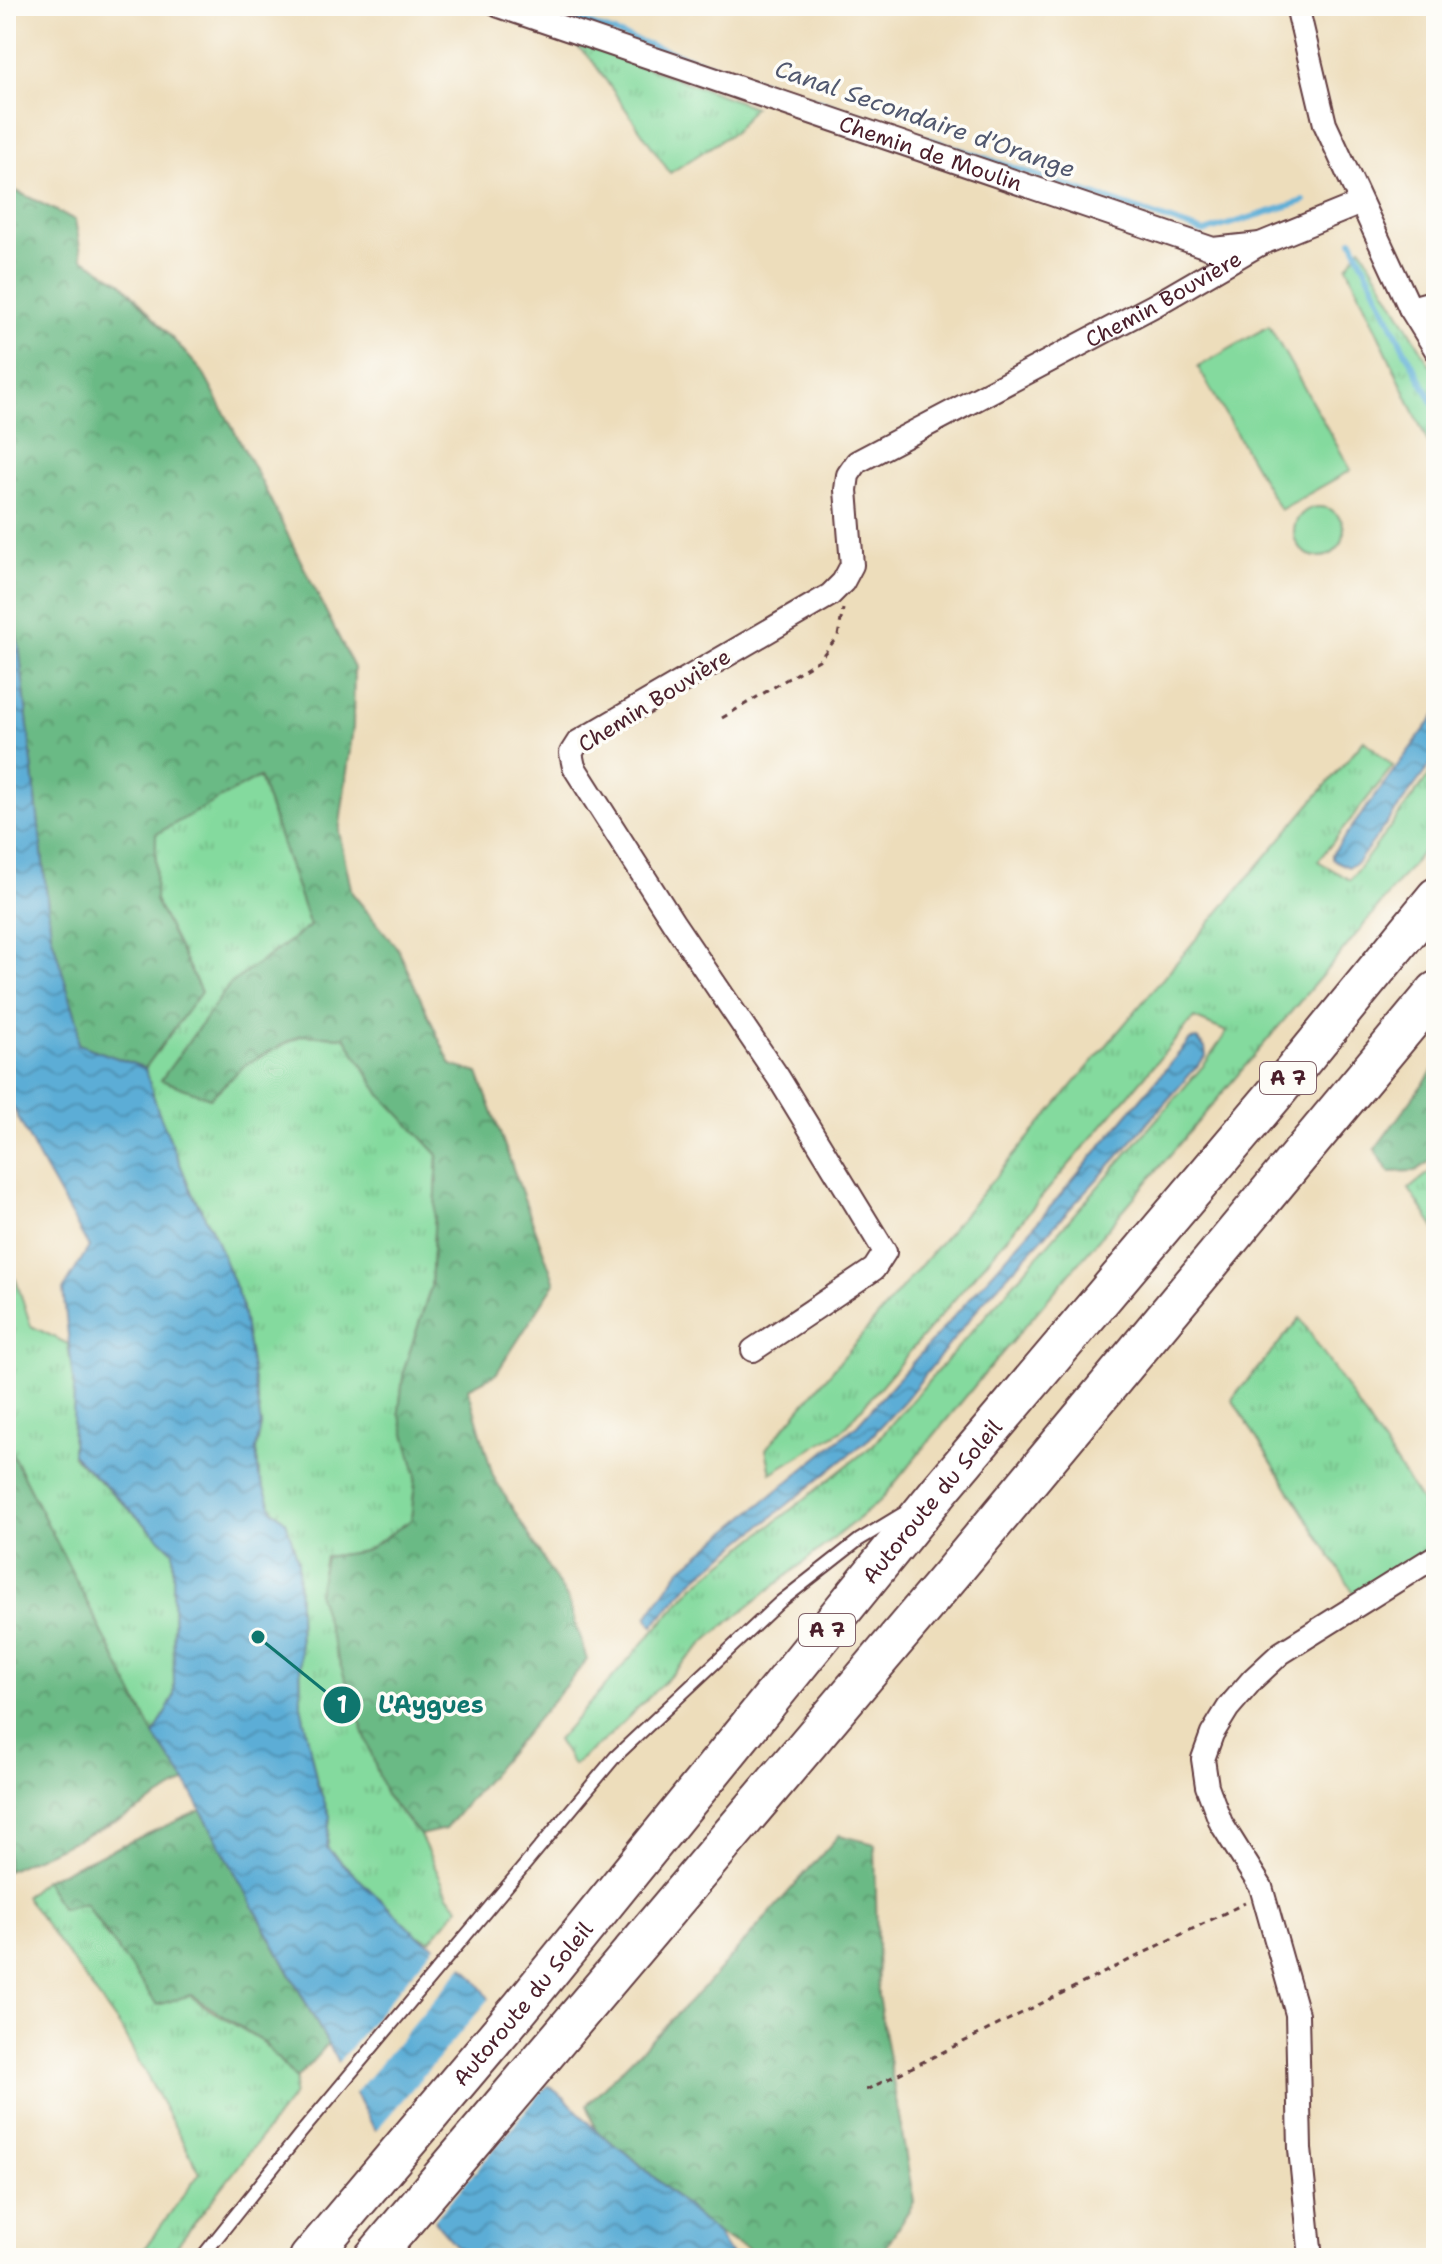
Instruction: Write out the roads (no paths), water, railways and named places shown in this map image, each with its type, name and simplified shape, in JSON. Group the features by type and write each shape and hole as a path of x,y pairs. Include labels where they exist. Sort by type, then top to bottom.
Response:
{"highway":[{"name":"Autoroute du Soleil","path":"309,2258 521,2007 940,1490 1285,1083 1436,897"},
{"name":"A 7","path":"373,2258 974,1547 1436,991"}],"street":[{"name":"Chemin de Moulin","path":"499,6 1213,249 1260,244 1361,203"},
{"path":"1297,6 1325,124 1410,308 1436,350"},
{"name":"Chemin Bouvière","path":"753,1350 874,1269 885,1252 778,1077 673,922 574,767 571,753 578,742 830,595 843,582 852,565 846,490 848,475 857,462 1155,305 1260,244"},
{"path":"1410,308 1436,301"},
{"path":"1311,2258 1300,2149 1297,2014 1261,1887 1221,1823 1207,1786 1203,1759 1212,1734 1228,1708 1281,1653 1436,1556"}],"lane":[{"path":"201,2258 300,2134 615,1757 769,1612 859,1540 940,1490"}],"water":[{"path":"6,590 19,645 51,934 78,1024 78,1044 145,1068 157,1108 241,1302 261,1425 256,1449 259,1476 273,1510 286,1521 298,1561 301,1705 317,1783 330,1816 327,1848 418,1936 468,1971 543,2082 565,2098 596,2131 627,2153 717,2234 733,2258 467,2258 439,2226 370,2121 186,1782 154,1735 174,1696 173,1551 72,1454 74,1388 63,1290 89,1247 6,1094"},
{"path":"1436,714 1436,757 1357,863 1348,867 1332,859 1332,854"},
{"path":"1197,1039 1205,1048 1206,1056 984,1301 905,1400 870,1438 690,1583 653,1626 647,1617 680,1570 857,1425 1036,1224 1190,1040"}],"waterway":[{"name":"Canal Secondaire d'Orange","path":"535,6 1204,232 1304,201"},
{"name":"Canal Secondaire d'Orange","path":"1352,240 1436,408"}],"place":[{"name":"L'Aygues","path":"258,1637"}]}
